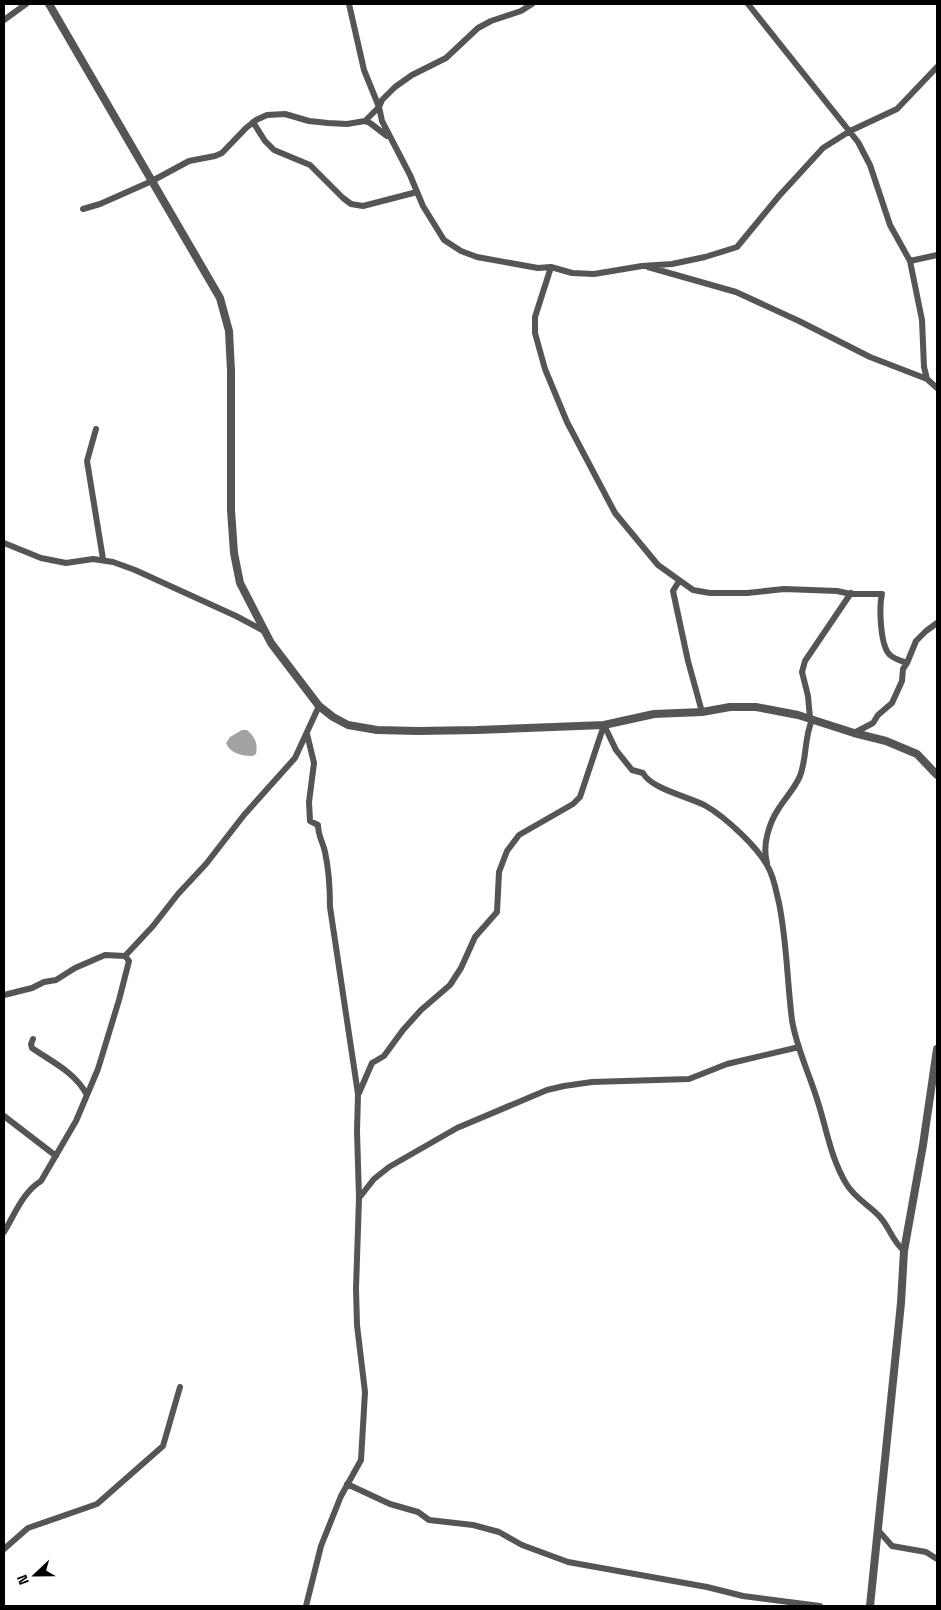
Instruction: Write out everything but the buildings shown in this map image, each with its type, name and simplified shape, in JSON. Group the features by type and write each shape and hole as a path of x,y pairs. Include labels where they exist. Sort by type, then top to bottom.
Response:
{"street":[{"path":"4,20 26,4"},
{"path":"49,4 214,285 225,312 229,331 232,370 231,510 234,553 240,583 264,631 319,706 332,717 348,725 378,730 418,731 604,725 654,714 756,707 811,719 886,741 917,754 937,775"},
{"path":"349,4 364,70 379,107 382,121 391,141 405,163 423,206 444,240 461,251 477,257 538,268 552,267 572,273 594,274 642,266 672,264 705,257 737,247 779,196 823,148 850,131 897,109 937,67"},
{"path":"365,121 395,87 412,75 446,58 478,28 491,21 521,11 532,4"},
{"path":"748,4 850,131 870,165 890,225 910,261 922,320 926,379"},
{"path":"83,209 100,204 189,161 222,153 253,122 267,115 286,114 328,124 347,124 365,121 391,141"},
{"path":"253,122 274,150 310,165 343,198 352,204 363,206 417,192"},
{"path":"910,261 937,255"},
{"path":"642,266 736,292 870,357 926,379 937,388"},
{"path":"552,267 535,317 535,333 545,369 567,422 615,512 658,565 693,590 710,593 747,593 784,589 837,590 851,593 882,594 881,611 884,648 890,656 908,663"},
{"path":"96,429 87,461 103,559"},
{"path":"4,543 41,558 66,563 103,559 135,570 236,616 264,631"},
{"path":"679,581 673,591 688,661 702,712"},
{"path":"851,593 805,661 802,672 811,719 800,775 792,791 778,809 769,828 765,855 776,889 782,920 792,1021 835,1160 848,1188 881,1218 894,1242 904,1250"},
{"path":"854,733 873,723 878,715 892,703 902,681 903,669 908,663 916,641 937,623"},
{"path":"126,956 206,864 244,815 295,758 319,706"},
{"path":"604,725 616,750 632,770 643,773 646,778 666,789 704,805 715,812 753,847 768,866"},
{"path":"358,1094 372,1063 384,1056 421,1010 450,985 461,968 475,937 497,912 499,872 512,842 519,835 573,804 580,797 604,725"},
{"path":"306,1606 321,1546 340,1496 361,1460 365,1392 357,1325 356,1289 359,1198 358,1094 330,907 329,877 325,850 318,835 318,825 310,821 309,802 314,763 307,734"},
{"path":"4,995 56,980 75,968 105,955 126,956"},
{"path":"4,1232 26,1194 41,1181 76,1121 98,1069 127,972 129,961 126,956"},
{"path":"33,1039 32,1048 65,1069 87,1095"},
{"path":"359,1198 374,1179 389,1166 457,1128 547,1090 592,1082 689,1080 727,1064 799,1047"},
{"path":"870,1606 900,1312 904,1250 923,1145 937,1049"},
{"path":"4,1116 56,1156"},
{"path":"4,1549 28,1528 97,1504 163,1446 180,1387"},
{"path":"347,1484 390,1504 418,1512 429,1520 473,1525 499,1532 529,1548 568,1562 707,1587 744,1596 820,1606"},
{"path":"878,1530 892,1546 926,1552 937,1559"}],"shaded area":[{"path":"242,730 247,730 255,740 256,754 252,756 236,753 226,743 230,737"}]}
